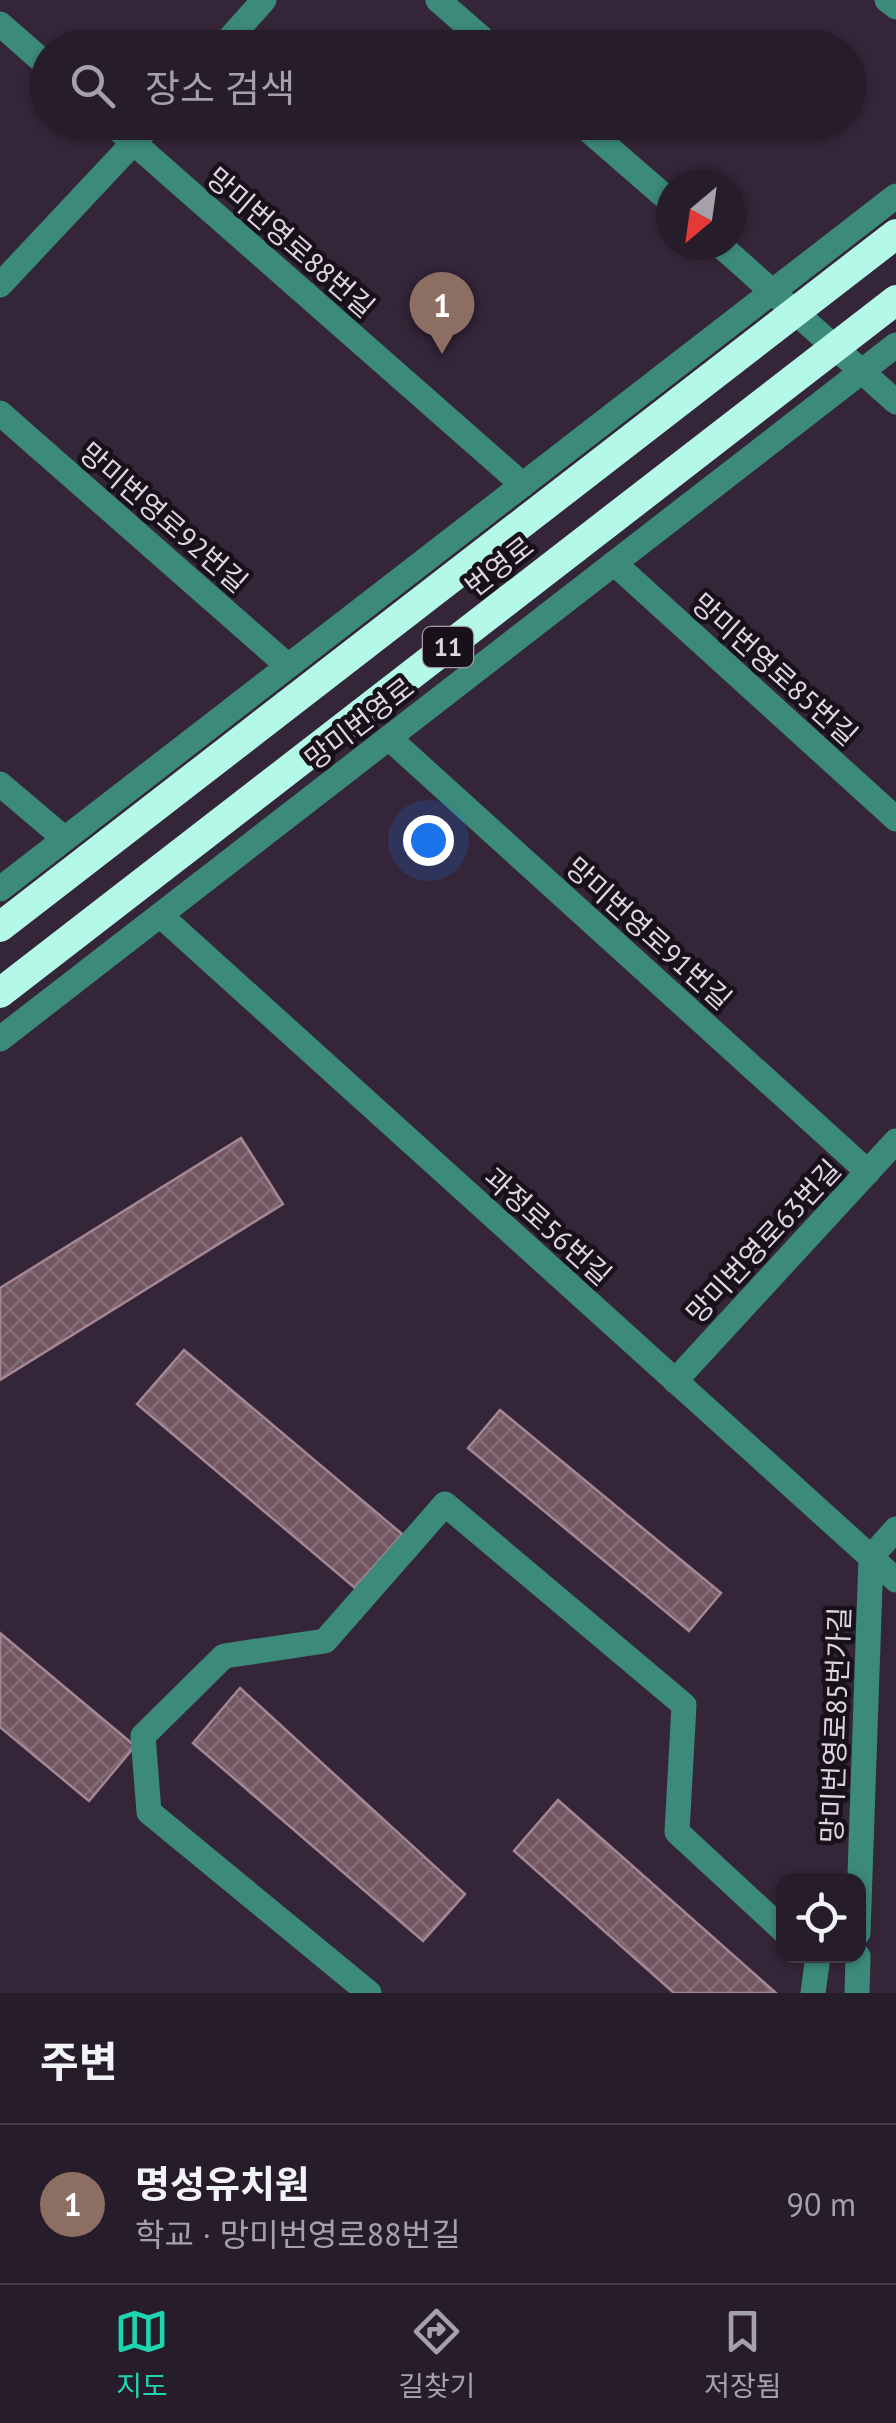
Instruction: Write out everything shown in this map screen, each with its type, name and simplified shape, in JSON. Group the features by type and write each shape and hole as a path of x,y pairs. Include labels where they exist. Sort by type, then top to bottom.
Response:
{"highway":[{"name":"번영로","path":"0,927 896,234"},
{"name":"번영로","path":"0,994 896,300"}],"street":[{"path":"237,30 264,0"},
{"path":"438,0 472,30"},
{"path":"887,0 896,7"},
{"path":"0,24 30,50"},
{"name":"망미번영로88번길","path":"130,140 523,484"},
{"path":"0,285 137,140"},
{"path":"600,140 656,189"},
{"path":"0,889 896,196"},
{"path":"737,260 896,402"},
{"name":"망미번영로","path":"0,1039 896,344"},
{"name":"망미번영로92번길","path":"0,412 288,666"},
{"name":"망미번영로85번길","path":"614,563 896,819"},
{"name":"망미번영로91번길","path":"389,738 868,1172"},
{"path":"0,784 64,839"},
{"name":"과정로56번길","path":"160,915 896,1580"},
{"name":"망미번영로63번길","path":"675,1381 896,1142"},
{"path":"369,1993 149,1812 143,1736 224,1656 324,1642 445,1504 684,1706 676,1832 776,1925"},
{"path":"870,1557 896,1529"},
{"name":"망미번영로85번가길","path":"860,1873 870,1557"},
{"path":"812,1993 817,1963"},
{"path":"856,1993 858,1963"}],"building":[{"path":"241,1138 283,1204 0,1380 0,1288"},
{"path":"184,1350 402,1534 355,1588 137,1404"},
{"path":"500,1410 721,1593 689,1631 468,1448"},
{"path":"0,1633 135,1746 89,1801 0,1727"},
{"path":"240,1688 465,1894 423,1941 193,1743"},
{"path":"558,1800 776,1993 674,1993 514,1851"}],"place":[{"name":"명성유치원","path":"442,354"}]}
